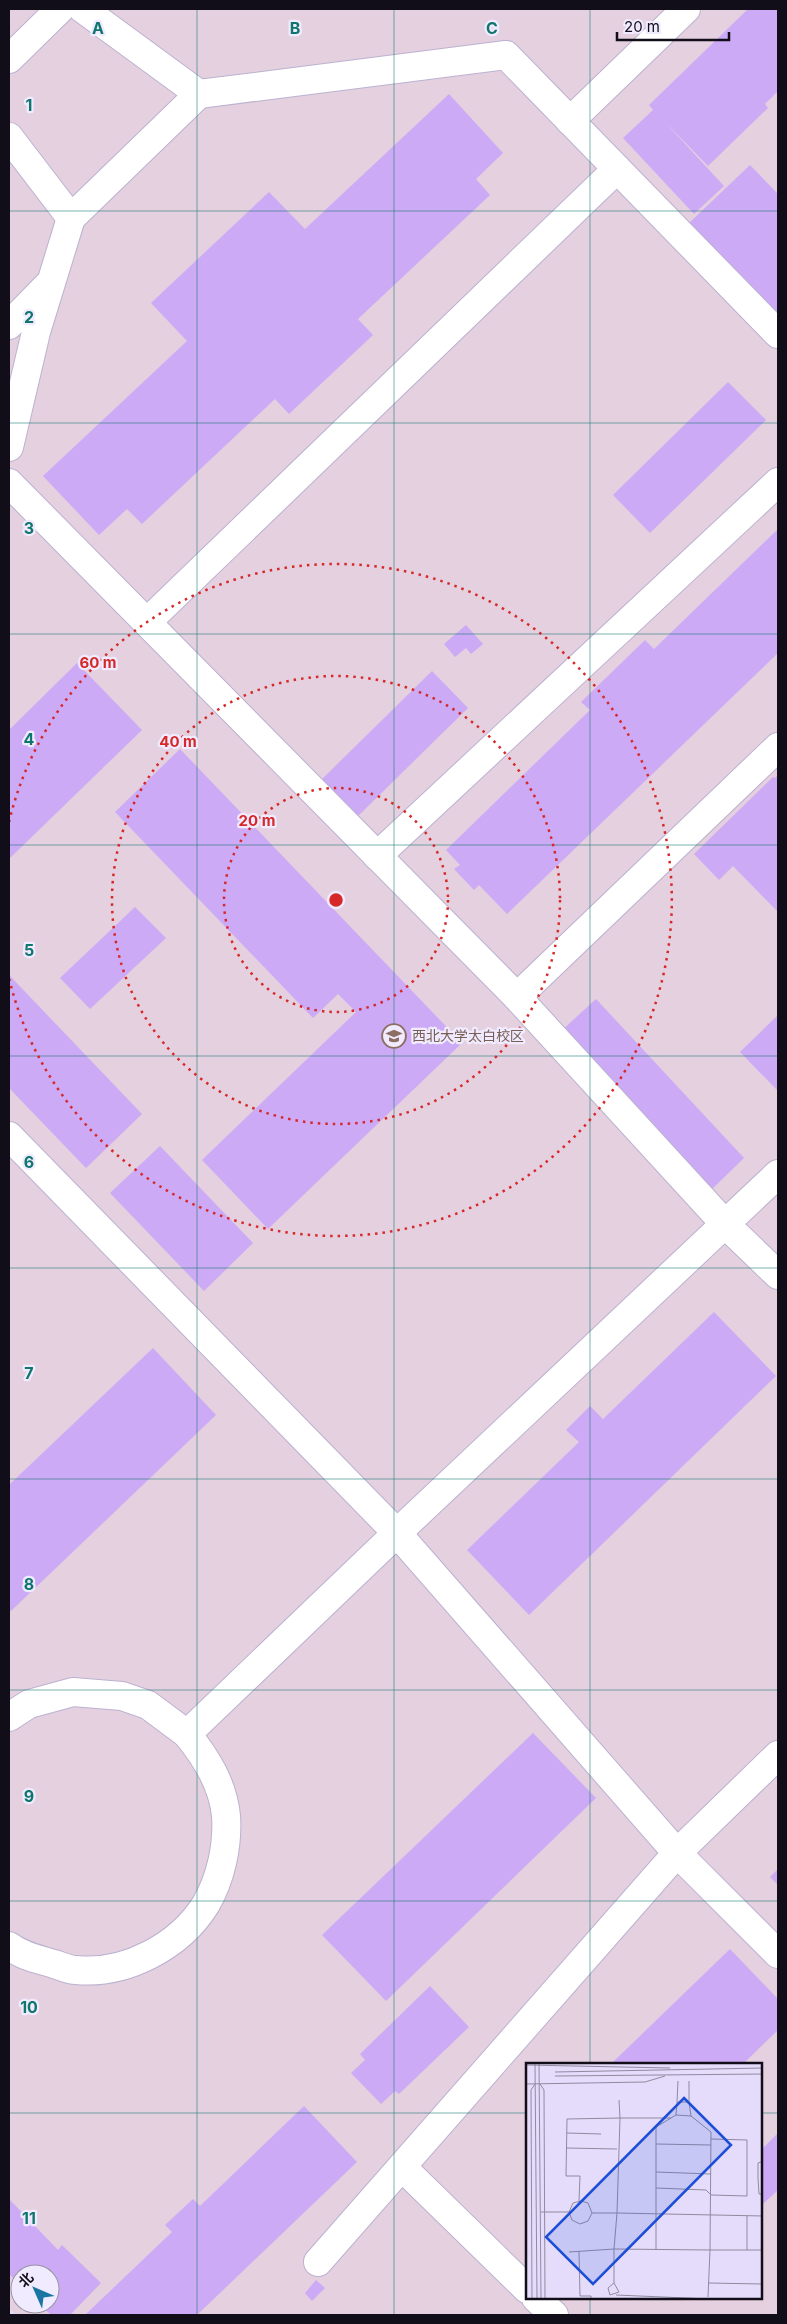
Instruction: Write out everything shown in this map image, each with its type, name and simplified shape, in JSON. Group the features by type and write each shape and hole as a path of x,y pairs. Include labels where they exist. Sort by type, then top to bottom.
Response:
{"street":[{"path":"9,59 60,9"},
{"path":"83,9 199,94"},
{"path":"570,121 686,9"},
{"path":"9,447 36,332 71,218 199,94 506,55 778,334"},
{"path":"9,137 71,218"},
{"path":"146,622 617,170"},
{"path":"9,325 52,282"},
{"path":"377,856 778,482"},
{"path":"9,483 518,997 726,1225 778,1275"},
{"path":"518,997 778,747"},
{"path":"9,1136 397,1533 677,1853 778,1954"},
{"path":"187,1734 778,1174"},
{"path":"9,1717 29,1704 73,1692 122,1696 148,1706 187,1734 207,1760 220,1788 226,1815 226,1842 221,1868 206,1904 181,1934 148,1956 113,1968 76,1970 20,1954 9,1946"},
{"path":"318,2262 677,1853 778,1755"},
{"path":"402,2166 526,2288"},
{"path":"537,2299 554,2315"}],"shaded area":[{"name":"西北大学太白校区","path":"9,9 778,9 778,2315 16,2315 60,2314 60,2264 10,2264 9,2308"}],"building":[{"path":"748,9 778,9 778,91 765,104 768,108 708,166 664,121 724,186 694,214 623,138 653,110 649,105"},
{"path":"449,94 503,153 476,179 490,195 358,319 373,335 289,414 275,399 142,524 127,509 99,535 43,476 187,341 151,303 269,192 305,229"},
{"path":"750,165 778,194 778,317 688,224"},
{"path":"728,382 766,420 650,533 613,495"},
{"path":"778,529 778,653 507,914 479,885 474,890 454,869 460,865 446,850 590,710 581,702 645,640 654,649"},
{"path":"466,625 483,644 471,654 466,648 455,657 444,644"},
{"path":"77,663 142,730 9,859 9,730"},
{"path":"432,671 468,708 355,819 319,782"},
{"path":"180,749 462,1043 268,1229 202,1160 356,1012 338,994 313,1018 115,812"},
{"path":"778,775 778,912 733,866 719,880 694,854 773,777 775,778"},
{"path":"135,907 166,938 90,1009 60,978"},
{"path":"9,975 142,1114 86,1168 9,1088"},
{"path":"596,999 744,1158 709,1192 560,1032"},
{"path":"778,1015 778,1091 740,1052"},
{"path":"160,1146 253,1243 204,1291 110,1193"},
{"path":"714,1312 776,1376 529,1615 467,1550 579,1442 566,1430 590,1406 603,1419"},
{"path":"153,1348 216,1415 11,1611 9,1609 9,1485"},
{"path":"533,1733 596,1798 386,2001 322,1935"},
{"path":"778,1869 778,1885 770,1877"},
{"path":"730,1949 778,1999 778,2030 744,2063 612,2063"},
{"path":"430,1986 469,2027 399,2094 395,2091 381,2104 351,2073 365,2060 360,2054"},
{"path":"304,2106 357,2162 197,2315 85,2315 172,2232 165,2225 193,2199 200,2206"},
{"path":"778,2133 778,2190 762,2205 762,2149"},
{"path":"9,2199 58,2250 62,2245 101,2283 70,2315 51,2315 60,2314 60,2264 10,2264 9,2274"},
{"path":"316,2280 325,2288 312,2301 305,2293"}],"place":[{"name":"西北大学太白校区","path":"394,1036"}]}
